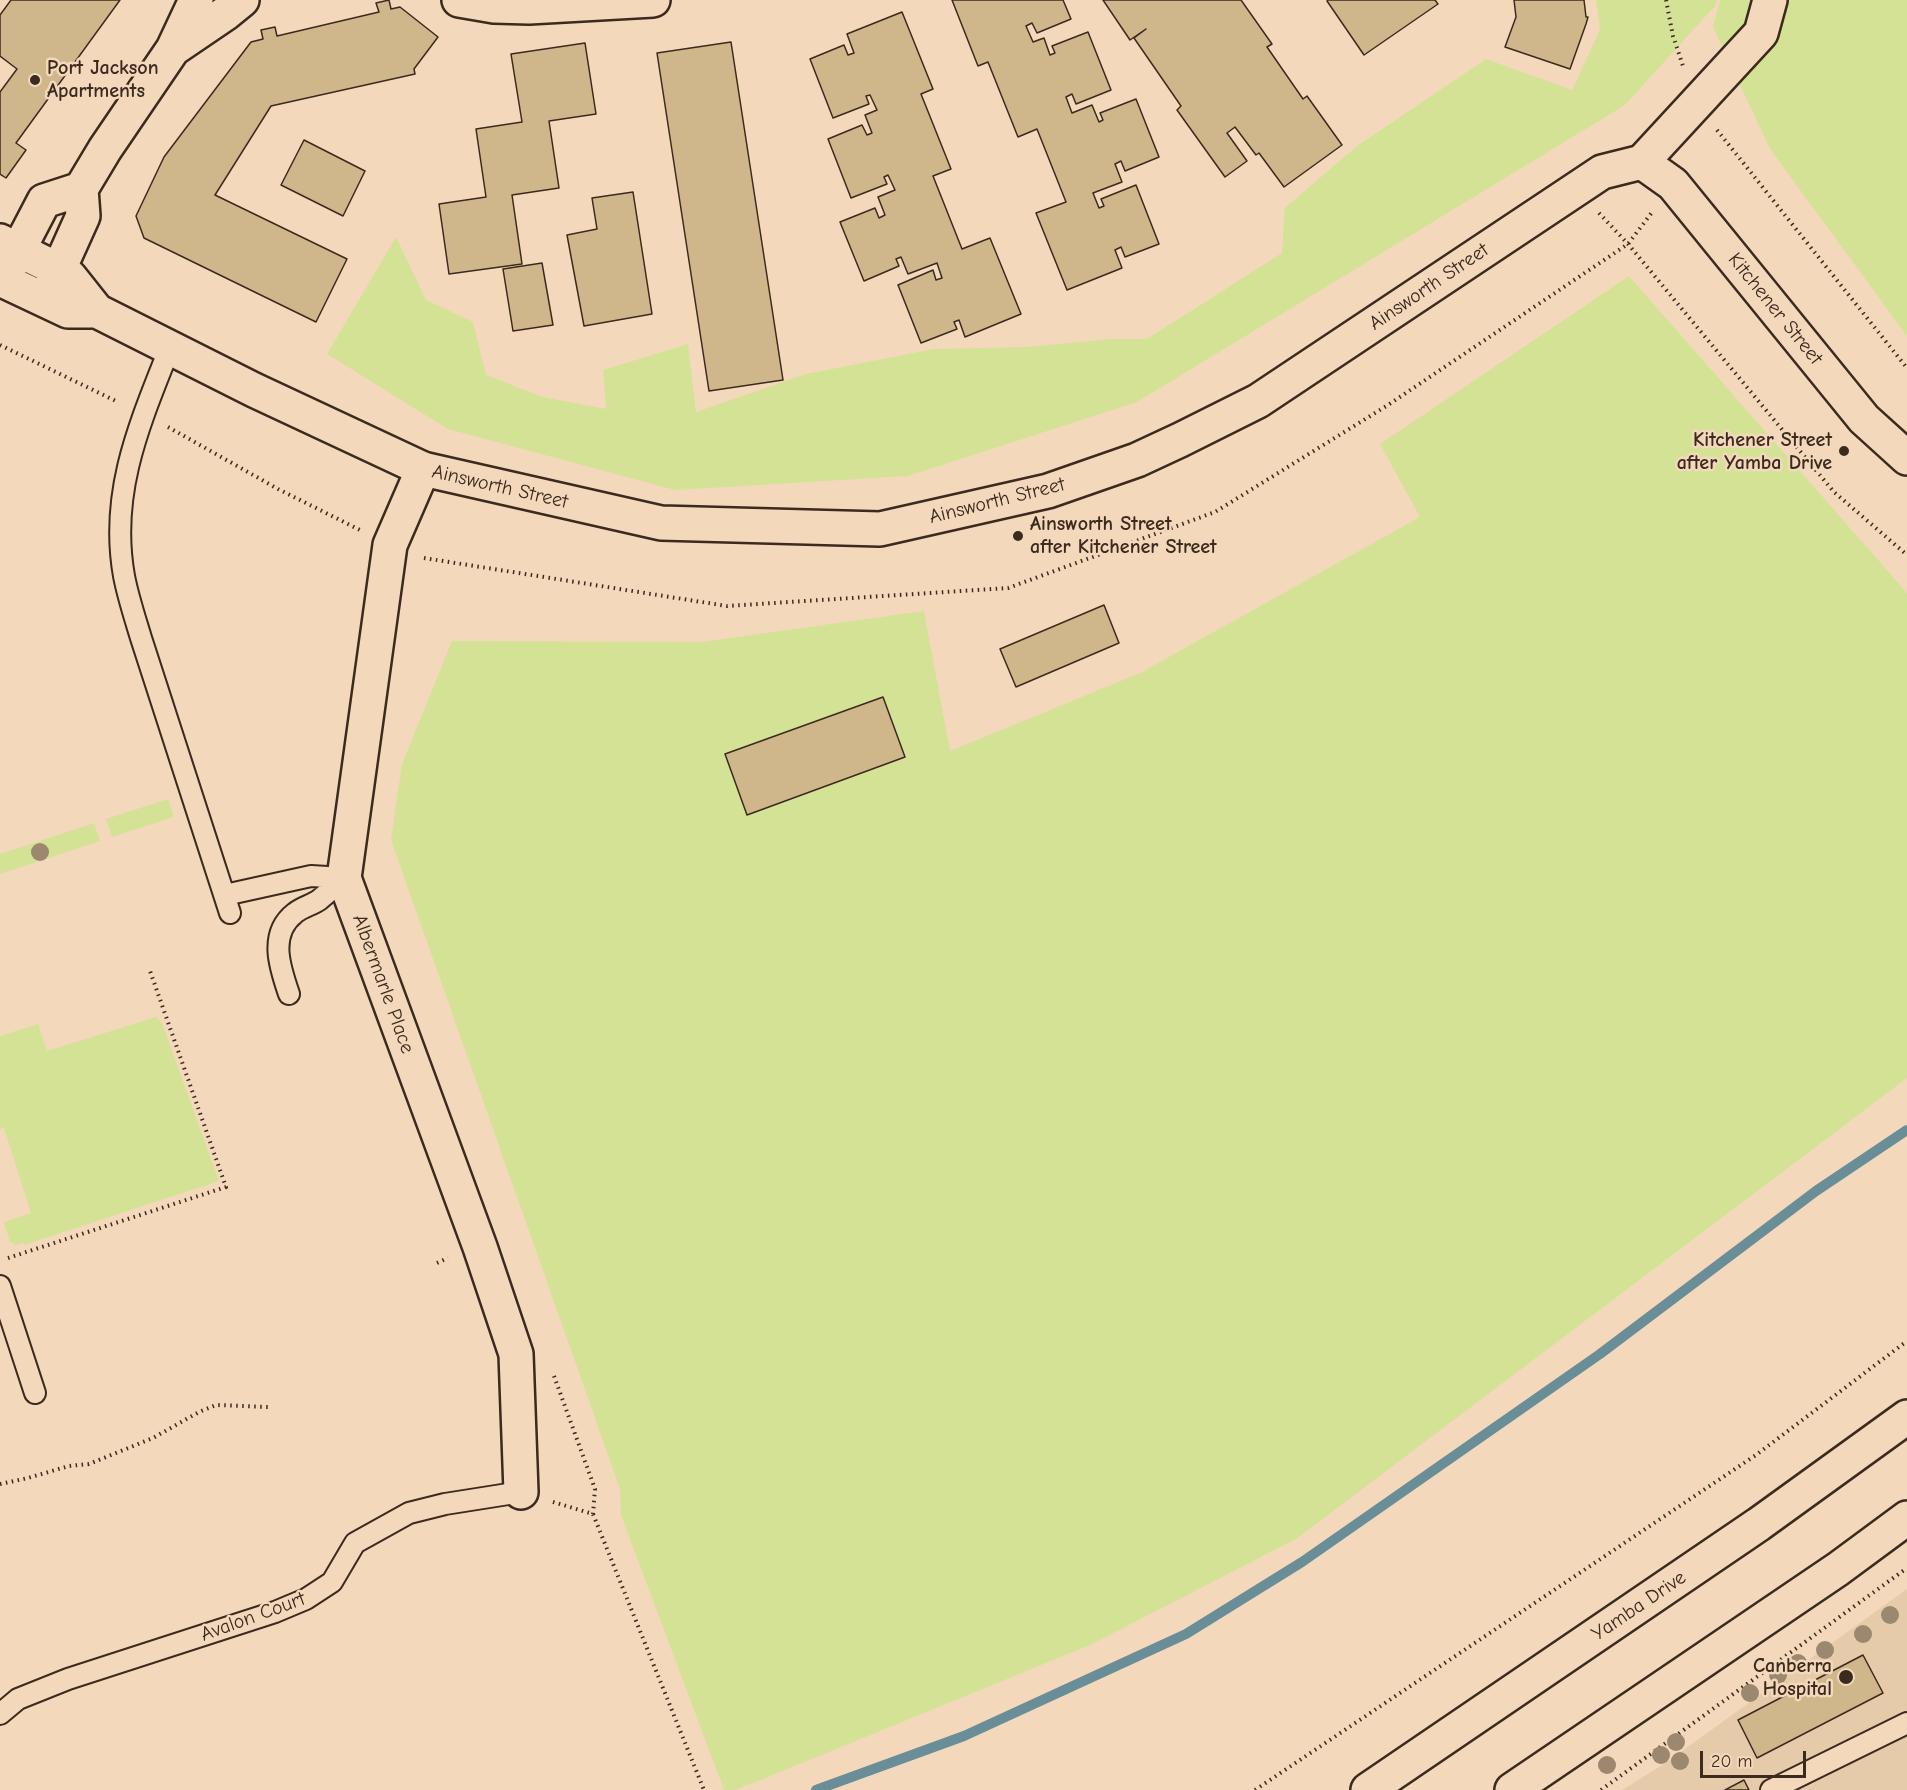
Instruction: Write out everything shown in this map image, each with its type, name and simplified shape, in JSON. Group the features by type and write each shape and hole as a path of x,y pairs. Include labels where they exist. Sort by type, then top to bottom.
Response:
{"street":[{"path":"45,300 83,216 81,189 105,149 173,49 196,0"},
{"path":"173,49 226,14 242,0"},
{"path":"459,0 494,6 529,7 653,0"},
{"path":"1642,162 1761,33 1770,0"},
{"name":"Ainsworth Street","path":"9,246 70,277 97,311 254,390 423,469 660,524 880,529 1048,491 1137,460 1180,440 1258,401 1602,172 1642,162"},
{"name":"Kitchener Street","path":"1642,162 1673,184 1864,419 1907,458"},
{"path":"1,280 9,246 44,201 81,189"},
{"name":"Ainsworth Street","path":"1,280 68,311 97,311"},
{"name":"Albermarle Place","path":"423,469 390,545 344,878 480,1247 516,1354 521,1492"},
{"name":"Yamba Drive","path":"1368,1790 1759,1524 1907,1417"},
{"path":"1512,1790 1838,1569 1907,1518"}],"lane":[{"path":"170,347 143,414 125,475 121,530 124,576 141,638 227,904 311,876 344,878"},
{"path":"289,994 279,957 278,941 282,927 292,915 318,901 344,878"},
{"path":"0,1286 35,1393"},
{"name":"Avalon Court","path":"0,1714 18,1699 68,1679 275,1612 306,1599 332,1582 356,1543 409,1513 445,1504 521,1492"},
{"path":"1771,1790 1907,1723"}],"path":[{"path":"1666,0 1674,36 1696,104 1907,368"},
{"path":"1576,189 1628,244 1834,492 1907,555"},
{"path":"0,345 143,414 278,489 390,545"},
{"path":"0,1261 226,1187 150,970"},
{"path":"1255,1790 1756,1455 1907,1341"},
{"path":"550,1366 595,1489 593,1514 704,1790"},
{"path":"0,1484 69,1466 89,1464 153,1438 216,1405 269,1407"},
{"path":"521,1492 593,1514"},
{"path":"1601,1790 1907,1568"}],"shaded area":[{"name":"Canberra Hospital","path":"1907,1589 1907,1790 1622,1790 1664,1764"}],"green space":[{"path":"1596,0 1717,0 1715,6 1625,105 1137,402 908,476 675,490 448,429 327,354 396,237 426,300 473,322 486,375 543,397 606,409 603,370 688,344 696,412 806,374 934,349 1028,347 1112,339 1147,339 1282,253 1285,208 1357,146 1486,59 1572,90 1600,30"},
{"path":"1720,0 1907,0 1907,336 1770,149 1713,27"},
{"path":"1629,276 1907,593 1907,1078 1296,1539 1090,1645 736,1790 724,1790 621,1515 620,1489 391,840 402,764 452,641 701,642 924,611 950,751 1140,673 1420,517 1380,444"},
{"path":"168,799 174,817 112,837 106,819"},
{"path":"94,823 100,841 0,874 0,854"},
{"path":"156,1017 162,1023 219,1181 24,1245 10,1242 4,1222 31,1213 4,1128 0,1129 0,1036 38,1024 47,1051"}],"building":[{"name":"Port Jackson Apartments","path":"11,0 120,0 16,143 26,150 6,178 0,174 0,92 17,69 0,56 0,15"},
{"path":"389,0 391,9 400,7 438,37 414,69 415,74 271,106 215,195 347,259 316,322 144,238 136,216 164,157 251,42 263,39 261,30 275,27 277,36 379,12 376,3"},
{"path":"952,0 1063,0 1071,19 1037,33 1032,23 1026,26 1033,42 1044,38 1050,55 1055,53 1052,46 1088,32 1111,90 1076,104 1072,94 1066,97 1072,113 1092,105 1099,122 1103,120 1100,113 1136,99 1159,157 1125,171 1121,161 1115,164 1122,182 1093,193 1099,208 1104,206 1101,199 1136,185 1159,244 1125,257 1121,247 1115,250 1122,268 1067,290 1036,213 1066,202 1037,129 1018,137 988,62 978,66"},
{"path":"1103,0 1241,0 1272,44 1267,47 1303,99 1307,96 1342,145 1284,187 1259,153 1256,155 1235,127 1227,133 1247,161 1225,177 1177,110 1181,106 1134,38 1146,29 1130,40"},
{"path":"1328,0 1435,0 1438,4 1364,55"},
{"path":"1514,0 1584,0 1586,17 1588,17 1570,69 1505,47 1516,17"},
{"path":"902,12 933,89 921,94 951,169 933,176 962,249 990,238 1021,314 965,337 959,320 954,322 957,329 921,343 898,285 933,270 936,280 942,278 937,263 908,274 901,257 896,259 899,266 864,281 840,222 875,208 879,218 885,215 878,197 895,190 888,175 884,177 887,184 851,198 828,139 862,125 867,135 872,133 865,115 877,110 870,95 866,96 869,104 833,118 810,59 844,45 848,55 854,53 847,34"},
{"path":"731,42 783,380 709,391 657,53"},
{"path":"585,43 596,114 549,121 559,188 512,195 522,264 449,274 439,204 486,197 476,129 522,122 511,54"},
{"path":"304,140 365,171 343,216 281,185"},
{"path":"633,192 652,314 584,326 567,235 597,229 592,198"},
{"path":"542,263 553,325 513,331 503,269"},
{"path":"1104,605 1119,643 1016,687 1000,649"},
{"path":"883,697 905,757 747,815 725,754"},
{"path":"1863,1655 1883,1693 1757,1758 1738,1720"},
{"path":"1744,1780 1749,1790 1725,1790"}],"waterway":[{"path":"816,1790 964,1736 1186,1634 1302,1562 1600,1354 1816,1191 1907,1130"}],"place":[{"name":"Port Jackson Apartments","path":"35,80"},
{"name":"Kitchener Street after Yamba Drive","path":"1844,451"},
{"name":"Ainsworth Street after Kitchener Street","path":"1018,536"},
{"name":"Canberra Hospital","path":"1846,1677"}]}
